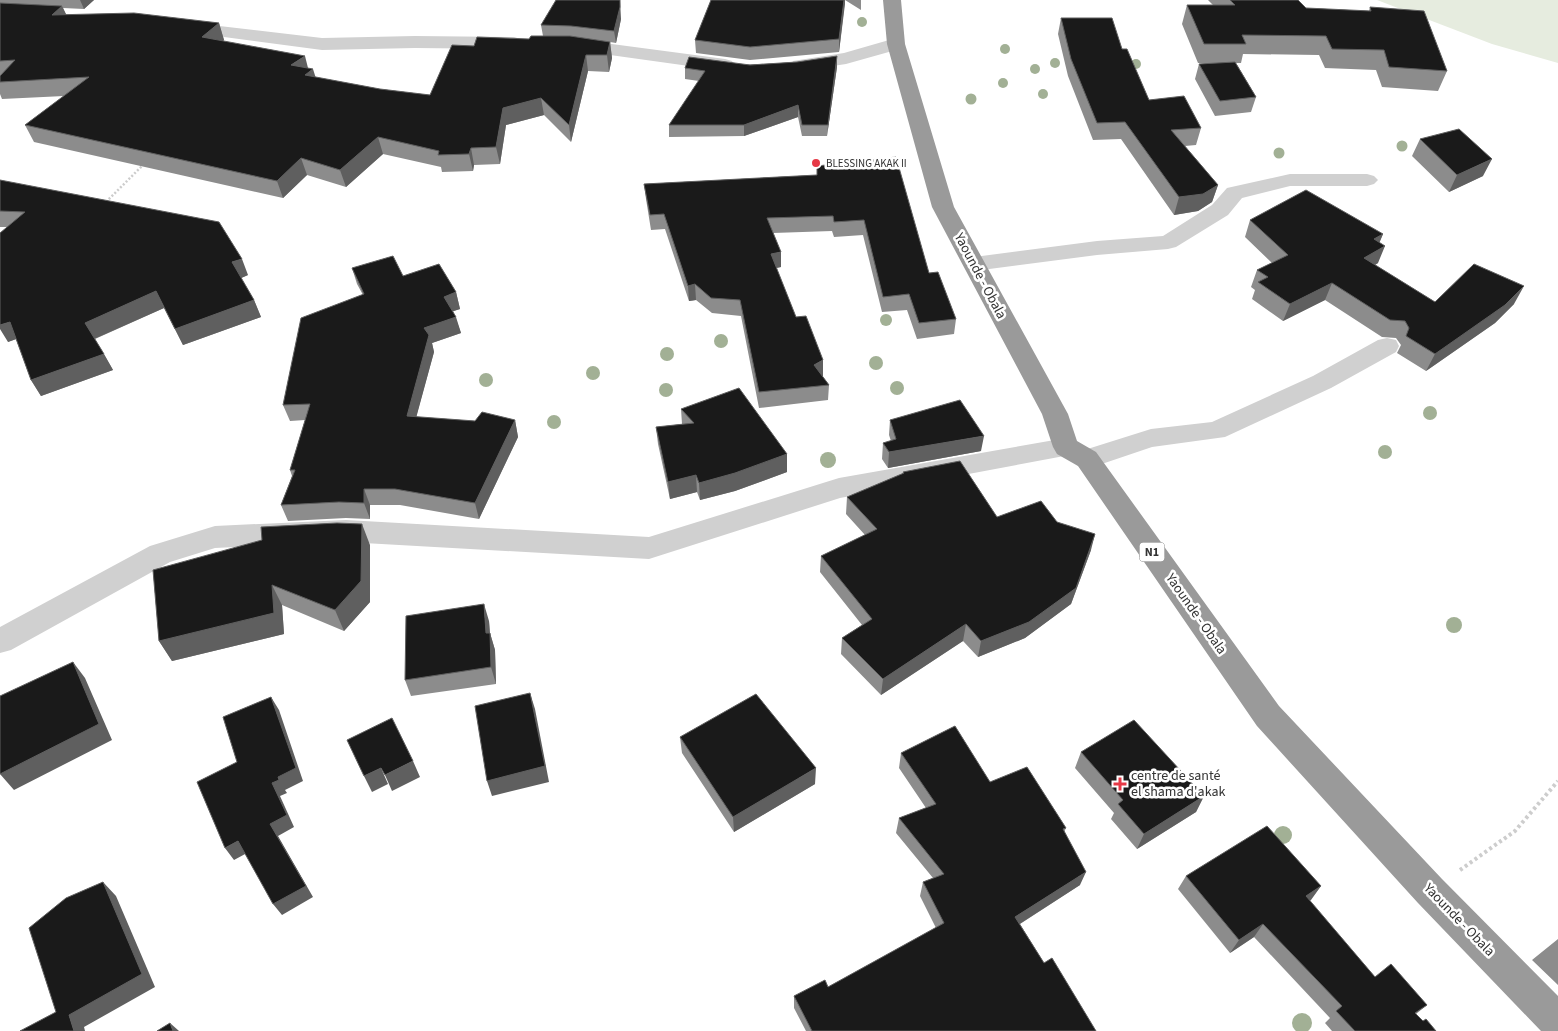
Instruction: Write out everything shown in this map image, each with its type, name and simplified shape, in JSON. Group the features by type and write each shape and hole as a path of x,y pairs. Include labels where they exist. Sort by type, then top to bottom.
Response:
{"highway":[{"name":"Yaounde - Obala","path":"892,0 896,44 943,207 1076,453 1268,716 1430,891 1558,1022"}],"street":[{"path":"169,25 322,44 415,42 572,45 741,67"},
{"path":"778,66 846,58 896,44"},
{"path":"974,264 1097,248 1168,242 1220,210 1234,193 1290,180 1367,180"},
{"path":"0,641 160,554 216,537 346,532 649,548 839,488 1076,453 1150,438 1216,431 1322,382 1387,346"}],"path":[{"path":"102,205 151,158"},
{"path":"1430,891 1515,831 1558,781"}],"shaded area":[{"path":"1377,0 1558,0 1558,63 1492,44"}],"building":[{"path":"556,0 620,0 614,31 541,25"},
{"path":"711,0 844,0 839,39 750,47 695,40"},
{"path":"1230,0 1298,0 1306,8 1371,11 1370,7 1424,11 1447,71 1389,67 1384,50 1332,49 1326,36 1242,35 1246,44 1204,44 1187,5 1235,5"},
{"path":"0,3 62,6 52,15 134,13 219,23 202,37 305,56 291,65 313,69 305,75 380,89 430,95 452,45 474,46 477,37 529,39 531,36 570,36 610,42 607,55 586,55 569,125 541,98 503,108 496,147 471,148 469,154 438,155 439,151 378,137 340,170 301,158 277,181 25,125 89,77 0,82 0,76 15,60 0,61"},
{"path":"1061,18 1112,18 1122,49 1127,49 1149,100 1184,96 1201,128 1171,130 1218,185 1203,194 1179,197 1125,122 1097,123 1071,59"},
{"path":"837,56 828,125 802,125 798,105 744,125 669,125 705,71 685,68 689,57 750,65 797,62"},
{"path":"1235,62 1256,97 1220,101 1199,64"},
{"path":"1459,129 1492,159 1457,175 1420,139"},
{"path":"896,157 929,273 938,272 956,319 919,323 909,294 883,297 864,220 834,222 833,216 767,218 781,252 771,254 796,317 806,316 823,360 814,365 829,385 759,392 740,300 711,298 695,284 688,286 664,214 650,215 644,184 817,175 817,166"},
{"path":"0,180 219,222 242,259 232,262 254,300 175,329 156,291 85,323 104,354 31,380 10,322 0,325 0,233 25,212 0,211"},
{"path":"1306,190 1383,234 1374,239 1385,246 1364,258 1435,302 1474,264 1524,286 1505,305 1435,354 1406,336 1409,328 1405,321 1390,320 1332,283 1290,304 1258,282 1268,277 1257,270 1288,255 1250,220"},
{"path":"393,256 403,276 439,264 456,292 444,297 456,317 424,328 429,335 407,416 475,421 482,412 515,420 475,503 395,489 364,489 364,503 339,502 281,505 295,470 290,470 310,404 283,405 301,318 364,294 352,268"},
{"path":"739,388 787,454 735,473 699,483 696,475 668,482 656,427 694,423 681,409"},
{"path":"960,400 984,436 889,452 883,443 896,439 890,420"},
{"path":"960,461 997,517 1041,501 1057,522 1095,534 1076,588 1029,622 981,641 966,624 883,679 842,638 872,619 821,556 877,529 847,497 903,472"},
{"path":"337,523 362,524 361,581 335,610 272,585 274,613 159,641 153,570 262,540 261,527"},
{"path":"484,604 486,633 490,633 491,667 405,680 406,616"},
{"path":"73,662 99,724 0,774 0,696"},
{"path":"530,693 545,766 487,781 475,706"},
{"path":"756,694 816,768 733,817 680,737"},
{"path":"271,697 296,768 278,777 279,780 272,783 287,815 270,824 306,886 273,904 238,841 225,848 197,782 237,762 223,717"},
{"path":"392,718 413,761 385,775 381,768 364,776 347,740"},
{"path":"1134,720 1204,796 1144,834 1118,804 1123,800 1081,752"},
{"path":"955,726 990,782 1027,767 1066,828 1063,829 1086,872 1015,917 1044,963 1052,958 1096,1031 812,1031 794,996 825,980 828,987 944,923 923,882 944,874 899,818 936,804 901,753"},
{"path":"1267,826 1321,886 1306,896 1375,977 1391,964 1427,1005 1415,1013 1423,1021 1426,1019 1436,1031 1355,1031 1336,1011 1342,1006 1263,924 1239,940 1186,876"},
{"path":"103,882 142,974 69,1015 74,1031 20,1031 56,1012 29,928 66,898"},
{"path":"170,1023 173,1031 157,1031"}],"place":[{"name":"BLESSING AKAK II","path":"816,163"},
{"name":"centre de santé el shama d'akak","path":"1120,784"}]}
